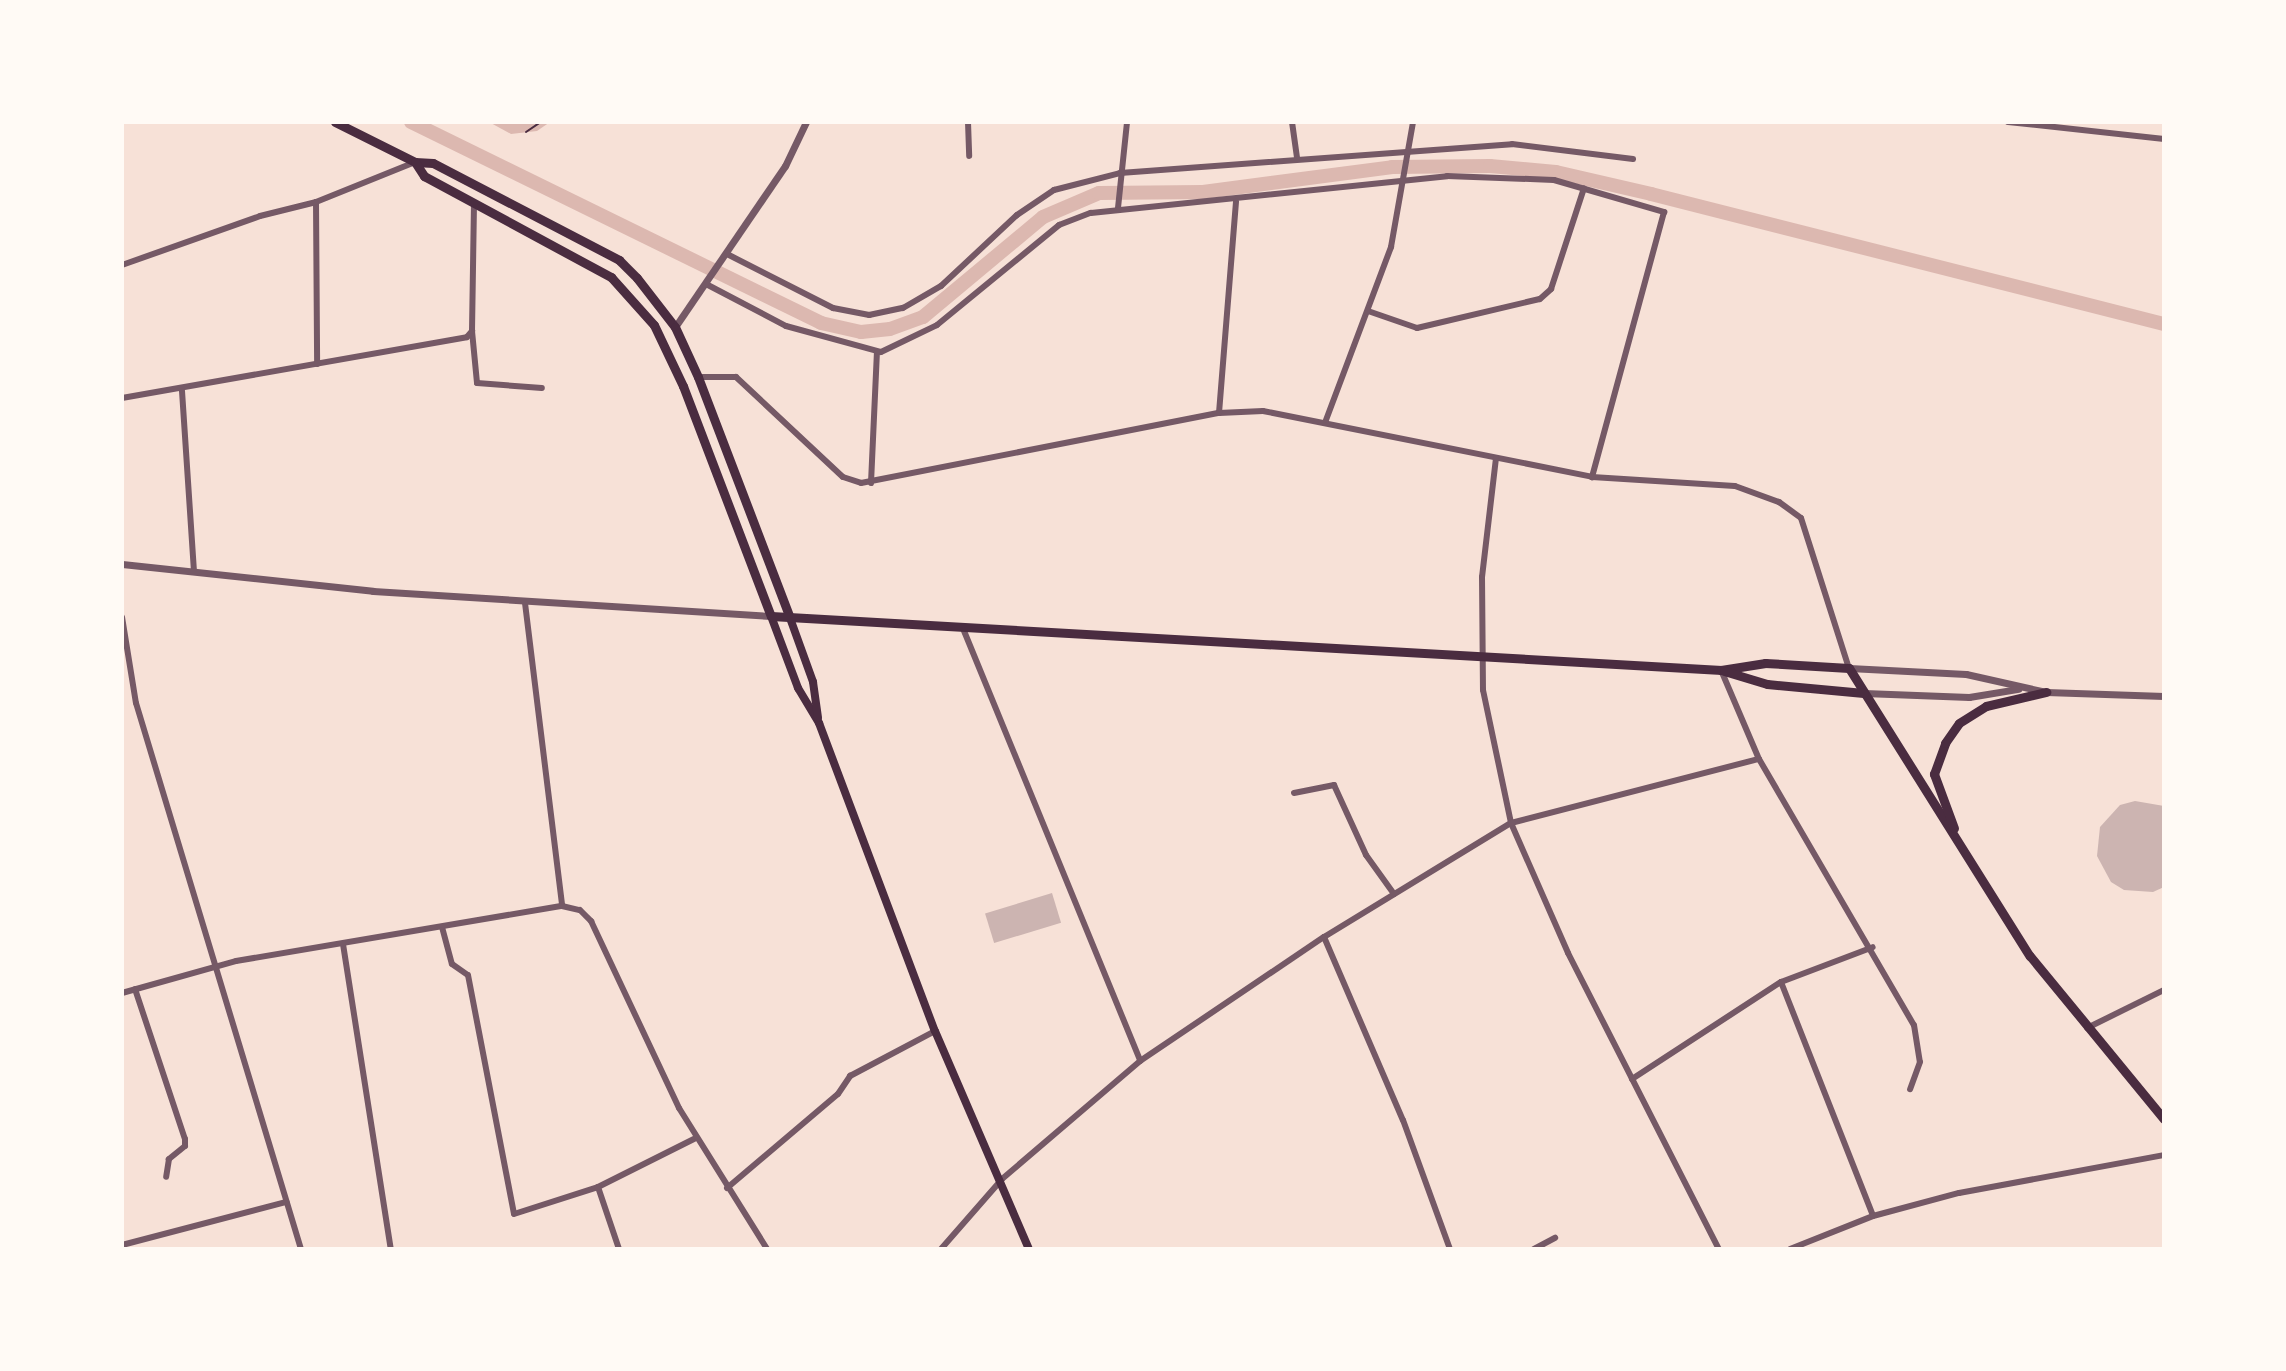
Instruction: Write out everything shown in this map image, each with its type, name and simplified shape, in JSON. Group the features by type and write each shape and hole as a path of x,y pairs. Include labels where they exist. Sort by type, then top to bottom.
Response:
{"main road":[{"path":"335,122 415,162 433,163 619,260 660,303 698,377 790,618 813,682 819,723"},
{"path":"415,162 424,176 611,277 654,325 683,386 798,688 819,723 935,1031 1002,1179 1029,1249"},
{"path":"771,616 1721,670 1765,663 1849,668 2030,956 2164,1119"},
{"path":"1721,670 1767,684 1864,693"},
{"path":"1964,853 1934,774 1945,743 1959,723 1986,706 2046,692"}],"street":[{"path":"675,327 785,166 806,122"},
{"path":"968,122 969,156"},
{"path":"1118,208 1127,122"},
{"path":"1292,122 1297,158"},
{"path":"1326,420 1391,247 1411,154 1413,122"},
{"path":"2008,122 2164,139"},
{"path":"725,256 833,308 854,315 888,313 941,286 1017,215 1054,190 1120,173 1297,158 1411,154 1512,144 1633,159"},
{"path":"122,265 316,202 415,162"},
{"path":"708,281 786,326 877,352 937,325 1059,225 1118,208 1236,202 1405,177 1507,176 1584,188 1664,212 1592,477"},
{"path":"1368,311 1393,324 1417,328 1540,299 1551,289 1584,188"},
{"path":"316,202 317,364"},
{"path":"1219,413 1236,202"},
{"path":"474,205 472,331 480,386 542,388"},
{"path":"122,398 182,391 467,337 472,331"},
{"path":"871,483 877,352"},
{"path":"698,377 736,377 843,477 871,483 1219,413 1263,411 1326,420 1592,477 1735,486 1792,508 1804,524 1849,668 1966,674 2020,689 2046,692 2164,696"},
{"path":"182,391 194,572"},
{"path":"1496,458 1482,577 1483,690 1492,745 1511,823 1538,891 1719,1249"},
{"path":"122,564 525,603 771,616"},
{"path":"525,603 562,906"},
{"path":"122,617 136,703 213,967 301,1249"},
{"path":"962,626 1140,1061"},
{"path":"1721,670 1759,759 1873,947 1914,1025 1920,1062 1910,1089"},
{"path":"1864,693 1969,697 2020,689"},
{"path":"941,1249 1002,1179 1140,1061 1324,937 1511,823 1759,759"},
{"path":"1294,793 1334,785 1366,855 1394,894"},
{"path":"122,993 213,967 562,906 580,910 591,921 696,1138 767,1249"},
{"path":"442,927 452,964 468,975 514,1214 598,1187 696,1138"},
{"path":"1324,937 1403,1120 1450,1249"},
{"path":"343,944 391,1249"},
{"path":"1632,1079 1781,982 1873,947"},
{"path":"1781,982 1873,1216"},
{"path":"135,989 185,1139 185,1146 169,1159 166,1177"},
{"path":"2087,1028 2164,990"},
{"path":"727,1188 838,1094 850,1076 935,1031"},
{"path":"1790,1249 1873,1216 1959,1193 2164,1155"},
{"path":"598,1187 619,1249"},
{"path":"122,1245 286,1202"},
{"path":"1534,1249 1555,1238"}],"path":[{"path":"526,132 541,122"}],"shaded area":[{"path":"489,122 550,122 537,131 511,134"}],"building":[{"path":"2135,801 2164,806 2164,887 2153,892 2124,890 2111,882 2097,856 2100,827 2120,805"},
{"path":"1052,893 1061,923 994,943 985,913"}],"waterway":[{"path":"411,122 821,323 861,332 890,329 923,317 1043,217 1099,193 1203,192 1392,167 1490,166 1556,172 1651,194 2164,324"}]}
